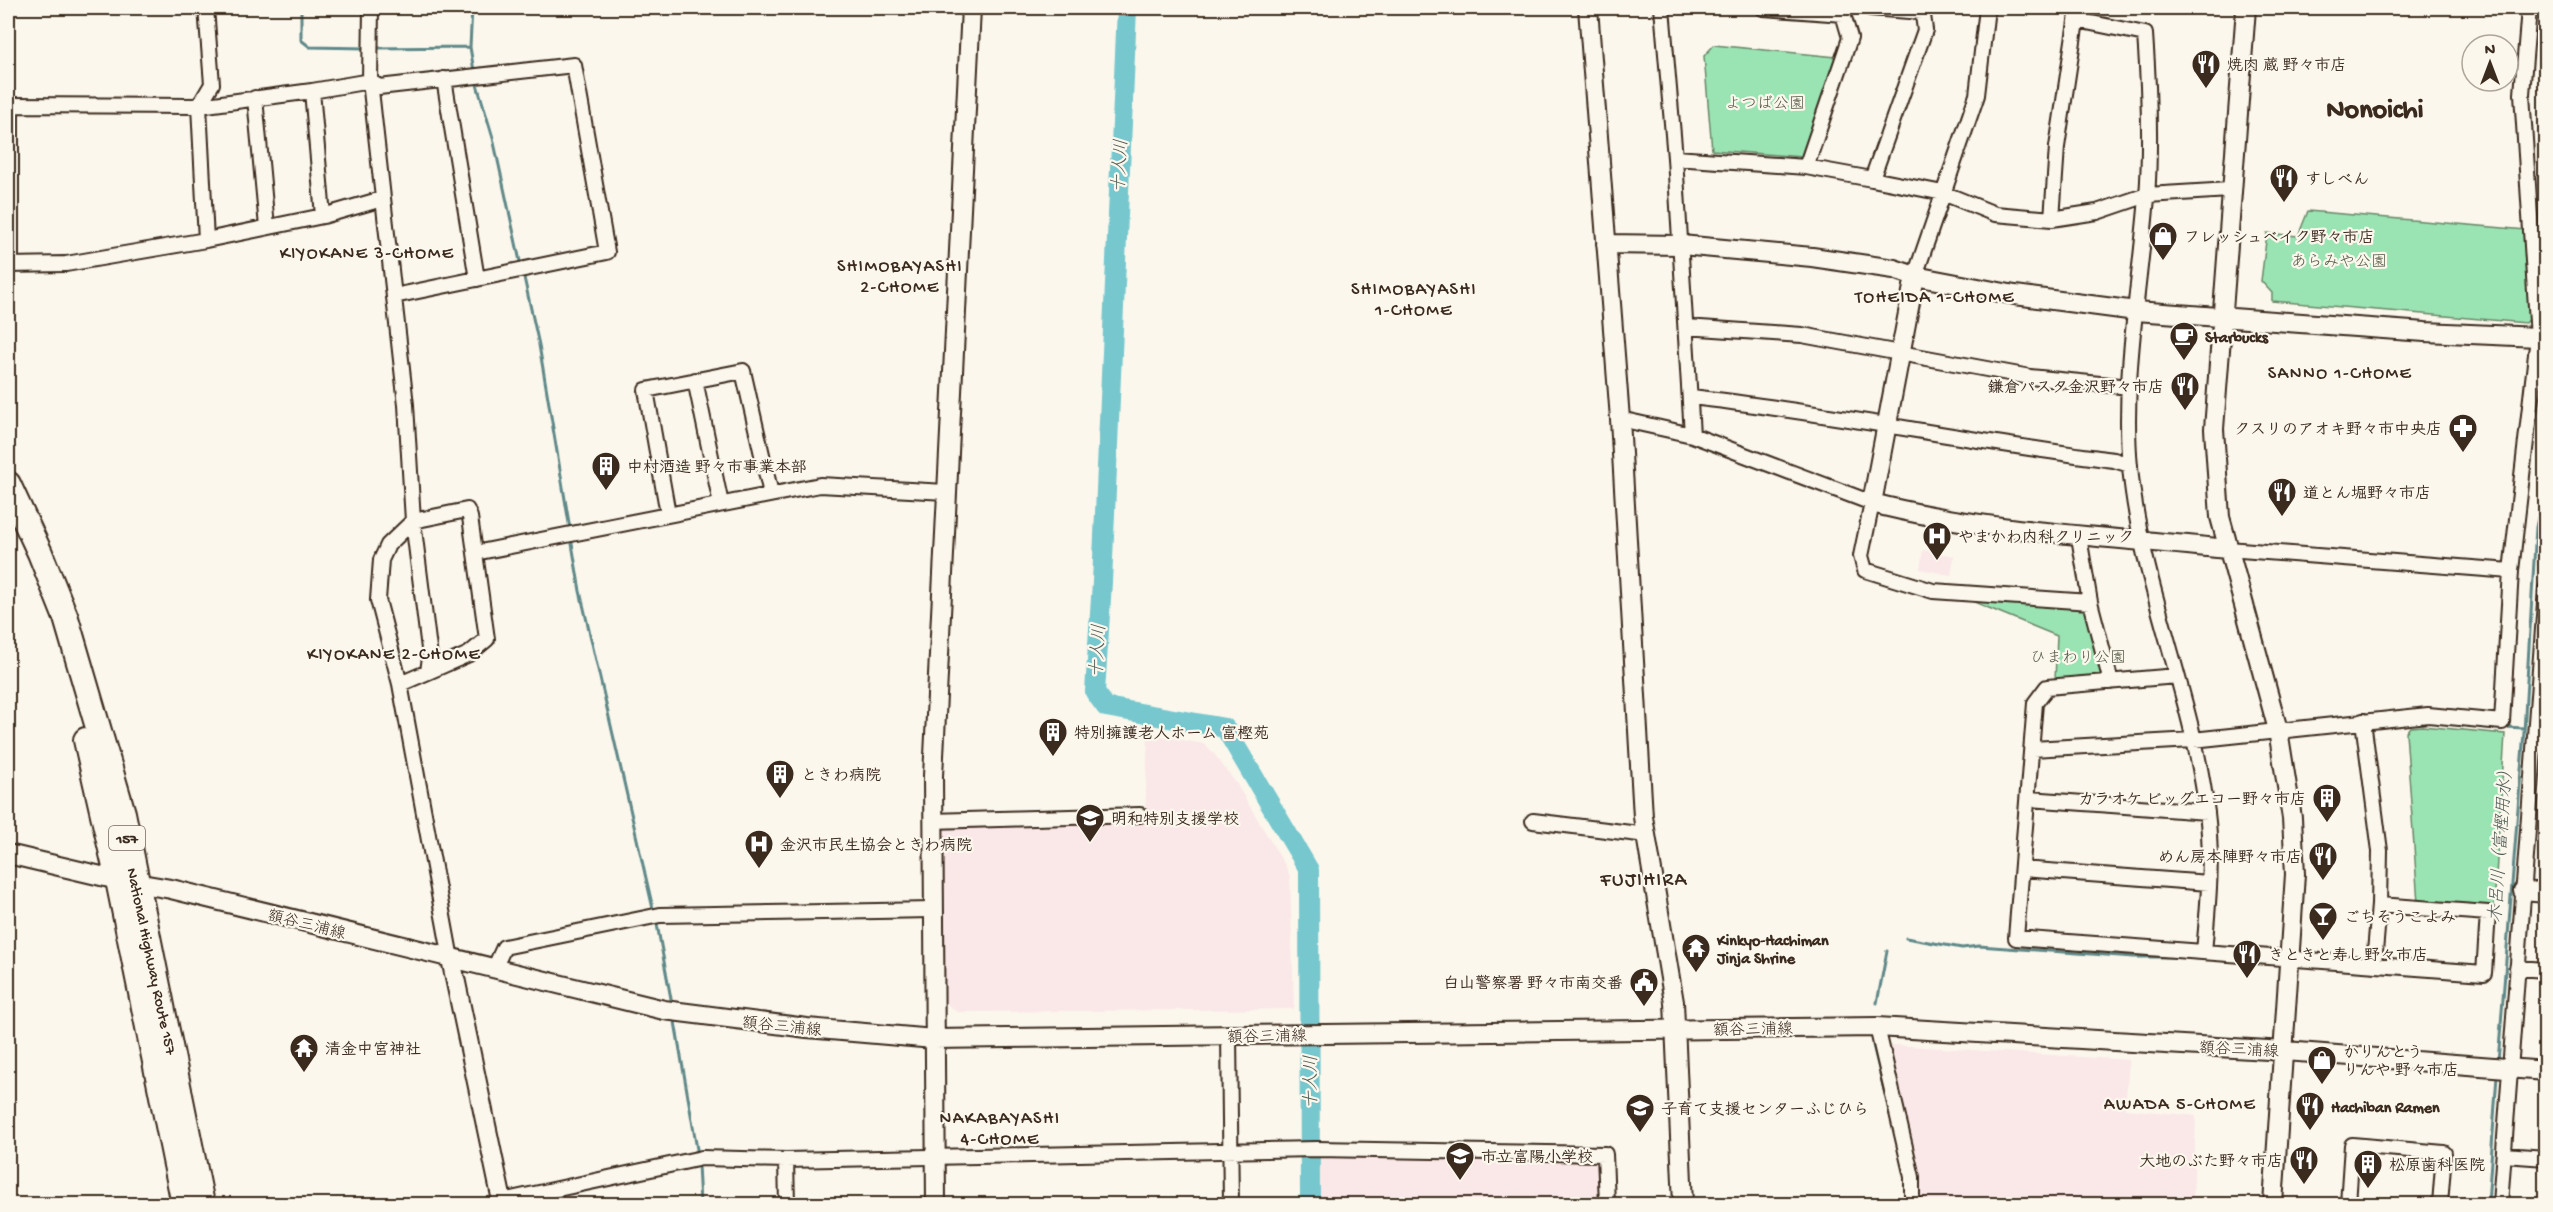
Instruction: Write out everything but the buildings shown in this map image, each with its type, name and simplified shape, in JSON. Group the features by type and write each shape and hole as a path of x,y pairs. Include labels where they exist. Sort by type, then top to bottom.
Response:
{"highway":[{"name":"National Highway Route 157","path":"8,484 40,553 69,628 120,802 128,882 184,1204"},
{"name":"National Highway Route 157","path":"8,520 40,593 82,721 128,882 202,1204"}],"street":[{"path":"206,8 212,84 199,105 206,240"},
{"path":"371,8 370,75 406,405 413,520 430,657 428,672"},
{"path":"936,1204 932,821 971,8"},
{"path":"1587,8 1620,419 1643,817 1676,1030 1683,1204"},
{"path":"1662,8 1692,397 1692,435"},
{"path":"1763,8 1845,11 1850,38 1806,167"},
{"path":"1870,8 1922,10 1925,30 1872,179"},
{"path":"1987,8 1977,95 1915,276 1861,556 1865,570 1933,591 2090,602"},
{"path":"2246,8 2230,190 2224,315 2214,429 2220,517 2278,730 2292,818 2295,874 2273,1204"},
{"path":"2032,749 2193,740 2428,715 2502,722 2511,571 2538,337 2522,94 2529,8"},
{"path":"2052,219 2057,147 2077,14 2145,34 2150,98 2147,195 2130,387 2130,465 2140,541 2193,740 2207,812 2210,883 2204,952"},
{"path":"370,75 379,87 574,65 607,252 394,296"},
{"path":"370,75 312,91 199,105 10,105 9,265 66,264 206,240 323,216 382,199"},
{"path":"444,79 477,279"},
{"path":"312,91 323,216"},
{"path":"255,98 267,227"},
{"path":"1675,158 1806,167 1943,193 1995,214 2052,219 2097,212 2147,195 2230,190"},
{"path":"1606,244 1681,245 1812,256 1894,268 1915,276 2014,295 2136,310 2224,315 2420,332 2538,337"},
{"path":"1686,327 1802,335 2030,377 2130,387"},
{"path":"668,514 646,390 695,380 743,371 771,494"},
{"path":"695,380 721,504"},
{"path":"1692,397 1789,408 1998,445 2114,460 2130,465"},
{"path":"1620,419 1692,435 1872,503 1925,516 2079,537 2511,571"},
{"path":"475,554 819,485 946,492"},
{"path":"400,684 469,654 487,639 470,517 467,510 413,520 388,545 381,560 378,600 400,684 451,959 502,1203 697,1159 786,1160 935,1155 1310,1150 1605,1154 1607,1204"},
{"path":"2079,537 2090,602 2111,682"},
{"path":"2500,1204 2504,1155 2503,1068 2517,968 2541,700 2546,589"},
{"path":"2177,676 2047,687 2036,703 2016,938 2484,973 2488,913 2379,905"},
{"path":"2363,721 2380,851 2379,905 2374,964"},
{"path":"2029,799 2207,812"},
{"path":"932,821 1140,815"},
{"path":"1533,821 1647,835"},
{"name":"額谷三浦線","path":"8,854 182,892 683,1014 934,1039 1877,1027 2285,1051 2546,1071"},
{"path":"2023,869 2210,883"},
{"path":"2523,891 2546,893"},
{"path":"494,969 504,946 654,916 932,910"},
{"path":"2517,968 2546,970"},
{"path":"1877,1027 1912,1177 1912,1204"},
{"path":"1229,1035 1231,1204"},
{"path":"2348,1204 2352,1145 2444,1153 2440,1204"},
{"path":"2504,1155 2546,1158"},
{"path":"786,1160 787,1204"}],"shaded area":[{"name":"やまかわ内科クリニック","path":"1923,550 1954,556 1951,575 1920,569"},
{"path":"1148,734 1204,744 1236,783 1287,869 1290,877 1294,1009 957,1012 940,998 940,827 1145,822"},
{"path":"1892,1045 2129,1060 2125,1109 2196,1116 2193,1202 2220,1204 1918,1204 1918,1165 1888,1051"},
{"name":"市立富陽小学校","path":"1320,1155 1601,1158 1602,1204 1320,1204"}],"green space":[{"name":"よつば公園","path":"1714,45 1836,57 1803,157 1712,150 1704,56"},
{"name":"あらみや公園","path":"2308,211 2526,230 2532,316 2526,323 2272,301 2272,293 2261,281 2267,233 2298,236"},
{"name":"ひまわり公園","path":"1962,597 2086,606 2105,677 2055,680 2057,636"},
{"path":"2422,726 2505,734 2494,907 2418,903 2406,732 2410,727"}],"waterway":[{"path":"301,8 301,40 310,47 366,48"},
{"path":"472,8 470,47 474,71"},
{"name":"十人川","path":"1127,8 1102,582 1095,692 1106,707 1225,728 1309,870 1310,1204"},
{"name":"木呂川（富樫用水）","path":"2546,38 2542,77 2546,119"},
{"path":"375,48 470,47"},
{"path":"476,81 493,138 521,266"},
{"path":"523,273 539,345 570,529"},
{"name":"木呂川（富樫用水）","path":"2498,1062 2524,732 2536,527 2546,482"},
{"path":"571,538 580,591 654,913"},
{"path":"2505,727 2524,728"},
{"path":"656,919 672,1004"},
{"path":"1906,938 1962,948 1979,946 2134,957 2182,957"},
{"path":"1877,1003 1887,951"},
{"path":"674,1016 698,1155"},
{"path":"1873,1045 1891,1118"},
{"name":"木呂川（富樫用水）","path":"2488,1204 2497,1075"},
{"path":"698,1164 700,1204"}],"place":[{"name":"焼肉 蔵 野々市店","path":"2206,90"},
{"name":"すしべん","path":"2284,204"},
{"name":"フレッシュベイク野々市店","path":"2163,262"},
{"name":"Starbucks","path":"2184,362"},
{"name":"鎌倉パスタ金沢野々市店","path":"2185,412"},
{"name":"クスリのアオキ野々市中央店","path":"2463,454"},
{"name":"中村酒造 野々市事業本部","path":"606,492"},
{"name":"道とん堀野々市店","path":"2282,518"},
{"name":"やまかわ内科クリニック","path":"1937,562"},
{"name":"特別擁護老人ホーム 富樫苑","path":"1053,758"},
{"name":"ときわ病院","path":"780,800"},
{"name":"カラオケ ビッグエコー野々市店","path":"2327,824"},
{"name":"明和特別支援学校","path":"1090,844"},
{"name":"金沢市民生協会ときわ病院","path":"759,870"},
{"name":"めん房本陣野々市店","path":"2323,882"},
{"name":"ごちそうこよみ","path":"2323,942"},
{"name":"Kinkyo-Hachiman Jinja Shrine","path":"1696,974"},
{"name":"きときと寿し野々市店","path":"2247,980"},
{"name":"白山警察署 野々市南交番","path":"1644,1008"},
{"name":"清金中宮神社","path":"304,1074"},
{"name":"かりんとう りんや 野々市店","path":"2322,1086"},
{"name":"Hachiban Ramen","path":"2310,1132"},
{"name":"子育て支援センターふじひら","path":"1640,1134"},
{"name":"市立富陽小学校","path":"1460,1182"},
{"name":"大地のぶた野々市店","path":"2304,1186"},
{"name":"松原歯科医院","path":"2368,1190"}],"district":[{"name":"Nonoichi","path":"2375,107"},
{"name":"KIYOKANE 3-CHOME","path":"367,252"},
{"name":"SHIMOBAYASHI 2-CHOME","path":"900,275"},
{"name":"TOHEIDA 1-CHOME","path":"1935,296"},
{"name":"SHIMOBAYASHI 1-CHOME","path":"1414,298"},
{"name":"SANNO 1-CHOME","path":"2340,372"},
{"name":"KIYOKANE 2-CHOME","path":"394,653"},
{"name":"FUJIHIRA","path":"1644,878"},
{"name":"AWADA 5-CHOME","path":"2180,1103"},
{"name":"NAKABAYASHI 4-CHOME","path":"1000,1127"}]}
